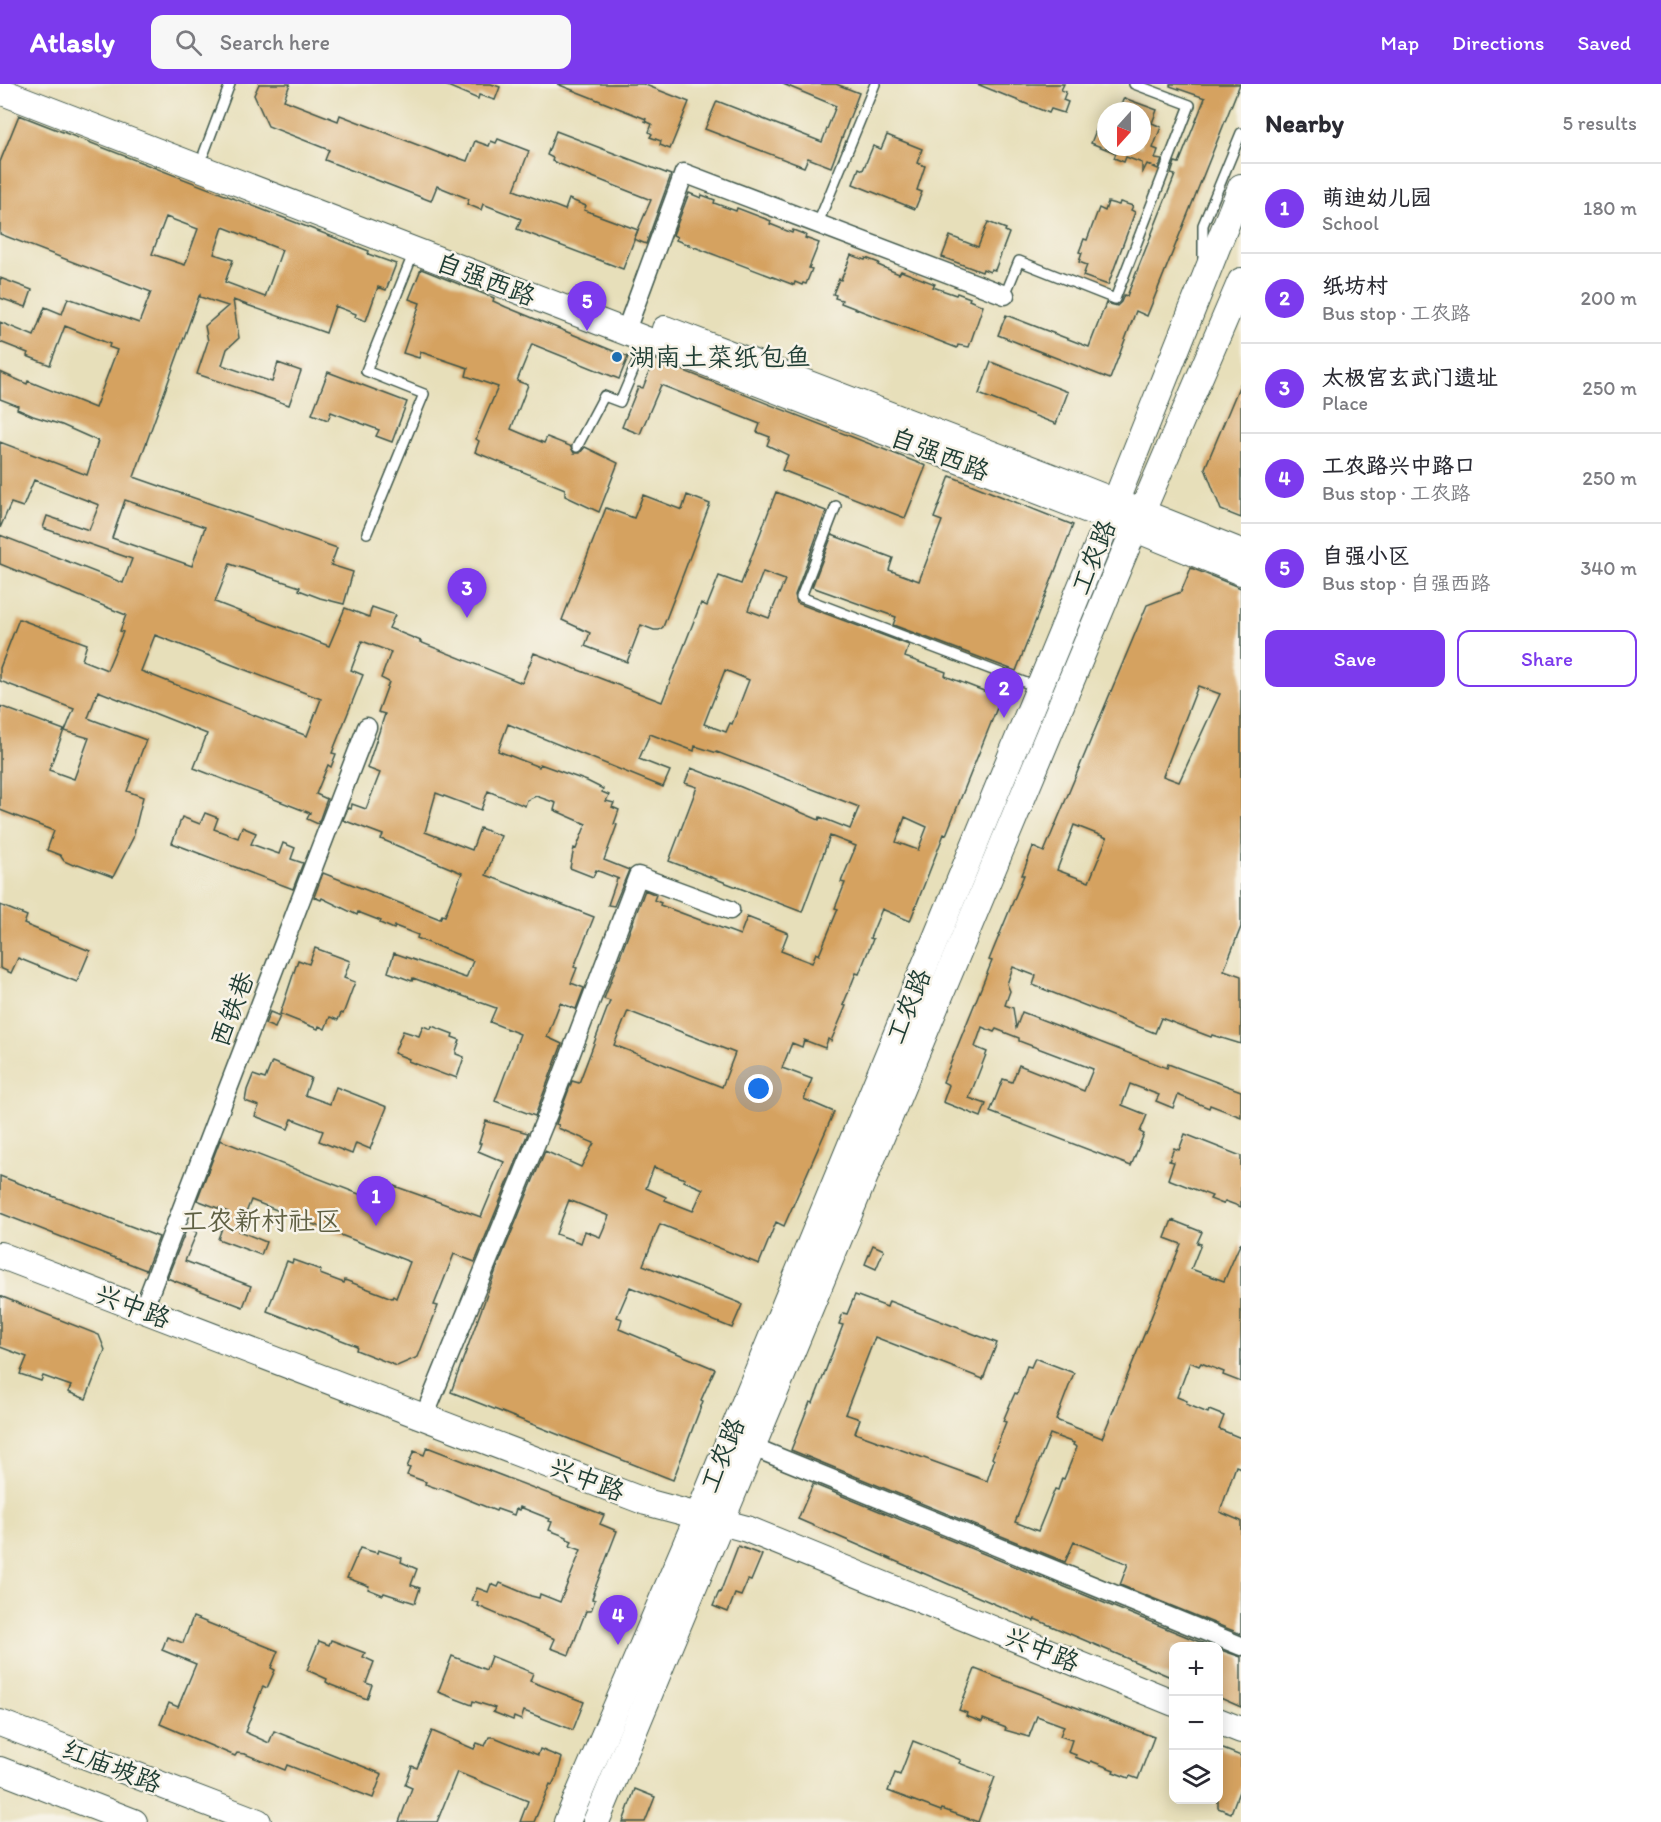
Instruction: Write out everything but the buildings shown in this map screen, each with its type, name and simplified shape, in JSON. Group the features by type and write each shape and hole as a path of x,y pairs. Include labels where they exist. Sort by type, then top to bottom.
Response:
{"main road":[{"name":"自强西路","path":"9,94 204,153 634,330"},
{"name":"自强西路","path":"9,94 414,252 634,330 1112,510 1241,572"},
{"name":"工农路","path":"596,1822 710,1519 1039,688 1241,187"},
{"name":"工农路","path":"567,1822 710,1519 753,1447 1138,521 1241,281"},
{"name":"自强西路","path":"1138,521 1241,552"},
{"name":"兴中路","path":"0,1256 646,1502 747,1529 1169,1701"},
{"name":"红庙坡路","path":"0,1723 258,1822"},
{"path":"1223,1723 1241,1730"},
{"name":"红庙坡路","path":"0,1770 134,1822"}],"street":[{"path":"634,330 684,173 1005,295"},
{"name":"西铁巷","path":"143,1310 367,727"},
{"path":"424,1417 549,1111 638,876 730,910"},
{"path":"753,1447 1241,1646"}],"lane":[{"path":"204,153 230,84"},
{"path":"818,223 875,84"},
{"path":"1005,295 1019,261 1115,299 1190,105 1134,84"},
{"path":"1202,283 1203,225 1241,133"},
{"path":"367,534 424,394 366,370 414,252"},
{"path":"577,447 604,396 620,402 634,330"},
{"path":"836,506 801,597 1039,688"}],"place":[{"name":"自强小区","path":"587,331"},
{"name":"湖南土菜纸包鱼","path":"617,357"},
{"name":"太极宫玄武门遗址","path":"467,618"},
{"name":"纸坊村","path":"1004,718"},
{"name":"萌迪幼儿园","path":"376,1226"},
{"name":"工农路兴中路口","path":"618,1645"}],"district":[{"name":"工农新村社区","path":"261,1220"}]}
